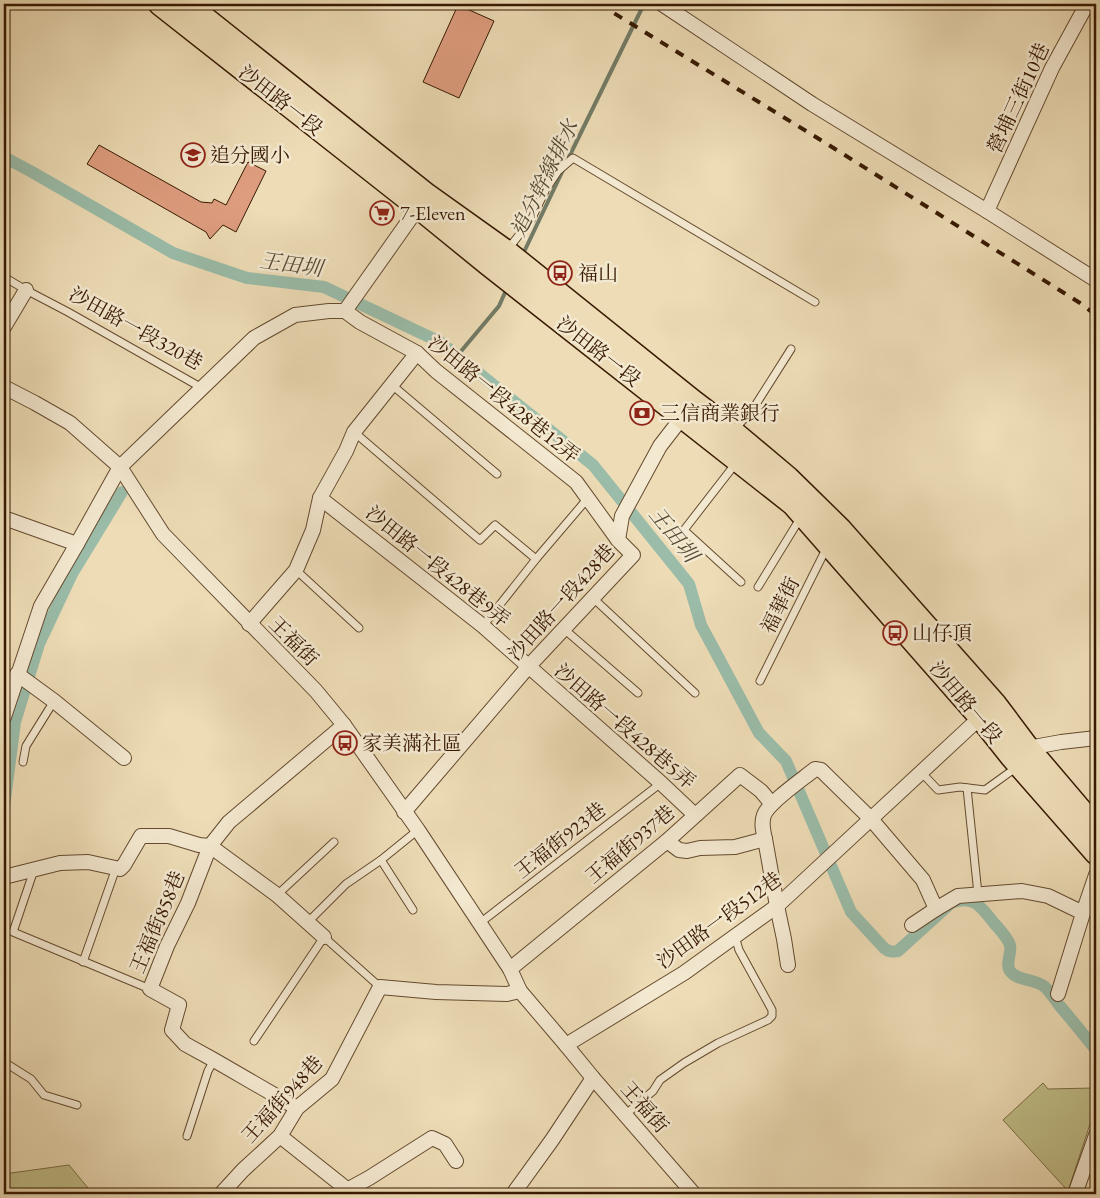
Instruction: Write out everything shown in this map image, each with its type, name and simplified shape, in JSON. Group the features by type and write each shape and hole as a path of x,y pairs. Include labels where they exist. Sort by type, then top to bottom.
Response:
{"main road":[{"name":"沙田路一段","path":"160,4 227,47 423,201 488,264 688,410 732,431 788,478 840,529 987,711 1019,756 1096,854"},
{"name":"沙田路一段","path":"187,4 227,47"},
{"name":"沙田路一段","path":"423,201 507,252 688,410 738,461 793,504 987,711"},
{"name":"沙田路一段","path":"1019,756 1096,828"}],"street":[{"path":"662,4 812,104 1096,280"},
{"name":"營埔三街10巷","path":"987,211 1052,68 1087,4"},
{"path":"202,388 254,338 295,315 345,311 423,201"},
{"path":"4,327 26,290"},
{"name":"沙田路一段428巷12弄","path":"345,311 360,322 417,354 576,482 618,540"},
{"path":"249,624 296,570 312,530 320,498 346,451 354,432 417,354"},
{"name":"王福街","path":"4,387 35,402 70,423 120,467 163,534 316,691 344,724 418,830 510,969"},
{"name":"沙田路一段320巷","path":"4,717 41,606 120,467 202,388"},
{"name":"沙田路一段428巷","path":"404,812 528,667 633,555 618,540 622,516 660,446 688,410"},
{"name":"沙田路一段428巷9弄","path":"320,498 483,626 528,667"},
{"path":"4,518 77,544"},
{"name":"沙田路一段428巷5弄","path":"528,667 695,815"},
{"path":"17,674 54,701 124,758"},
{"name":"沙田路一段512巷","path":"566,1045 684,973 777,906 987,711"},
{"name":"王福街858巷","path":"296,1108 185,1044 172,1030 179,1005 150,989 167,946 188,904 210,846 229,822 344,724"},
{"path":"1019,756 1061,742 1096,738"},
{"path":"788,965 762,827 764,813 772,804 815,769 821,770 871,819 923,880 936,909"},
{"name":"王福街937巷","path":"510,969 667,841 740,775 761,791 772,804"},
{"path":"4,877 60,863 88,862 120,869 141,836 169,836 199,845 210,846 277,895 324,936"},
{"path":"667,841 679,850 687,850 735,847 765,839"},
{"path":"1058,994 1096,875"},
{"path":"912,925 958,896 978,894 1022,891 1048,896 1076,910 1084,910"},
{"path":"510,969 520,991 566,1045"},
{"path":"380,987 436,992 498,994 520,991"},
{"name":"王福街948巷","path":"221,1194 243,1170 280,1136 296,1108 332,1079 380,987"},
{"name":"王福街","path":"566,1045 694,1194"},
{"path":"513,1194 593,1078"},
{"path":"1075,1194 1096,1135"},
{"path":"280,1136 348,1193 432,1138 445,1144 456,1161"}],"lane":[{"path":"507,252 531,220 546,189 558,171 574,158 815,302"},
{"name":"沙田路一段320巷","path":"4,277 202,388"},
{"path":"732,431 753,409 791,349"},
{"path":"392,385 498,474"},
{"path":"354,432 480,540 495,525 536,559"},
{"path":"738,461 684,530 741,582"},
{"path":"483,626 536,559 588,498"},
{"path":"758,587 802,514"},
{"name":"福華街","path":"760,681 829,544"},
{"path":"296,570 359,628"},
{"path":"593,598 695,693"},
{"path":"564,629 638,693"},
{"path":"23,762 26,746 54,701"},
{"path":"922,772 938,790 960,787 985,790 1019,756"},
{"name":"王福街923巷","path":"480,923 661,783"},
{"path":"967,788 978,894"},
{"path":"308,922 346,884 381,860 418,830"},
{"path":"277,895 334,842"},
{"path":"381,860 413,910"},
{"path":"83,962 116,868"},
{"path":"34,870 13,932 150,989"},
{"path":"254,1041 324,936 380,987"},
{"path":"626,1115 653,1091 660,1080 684,1063 718,1043 768,1020 772,1016 772,1010 739,950 735,936"},
{"path":"187,1136 208,1070 214,1060"},
{"path":"4,1062 31,1079 44,1095 78,1105"}],"shaded area":[{"path":"1043,1083 1048,1089 1094,1088 1096,1091 1096,1106 1068,1191 1003,1120"},
{"path":"69,1165 93,1194 4,1194 4,1174"}],"building":[{"path":"458,5 494,21 459,98 423,82"},
{"path":"99,145 201,202 212,203 214,199 226,205 248,162 266,171 236,232 223,225 210,239 206,232 87,164"}],"waterway":[{"name":"追分幹線排水","path":"568,159 644,4"},
{"name":"王田圳","path":"4,157 173,253 247,278 324,287 440,342 593,465 689,584 701,625 759,733 786,761 851,912 884,948 894,952 898,951 951,903 971,901 981,907 1009,942 1008,965 1010,971 1017,977 1036,982 1045,987 1096,1050"},
{"name":"追分幹線排水","path":"523,254 564,168"},
{"name":"追分幹線排水","path":"457,356 499,306 507,288"},
{"path":"4,807 15,722 39,644 72,574 122,492"}],"railway":[{"path":"599,4 824,142 1080,303 1096,315"}],"place":[{"name":"追分國小","path":"193,155"},
{"name":"7-Eleven","path":"382,213"},
{"name":"福山","path":"560,273"},
{"name":"三信商業銀行","path":"642,413"},
{"name":"山仔頂","path":"895,633"},
{"name":"家美滿社區","path":"345,743"}]}
